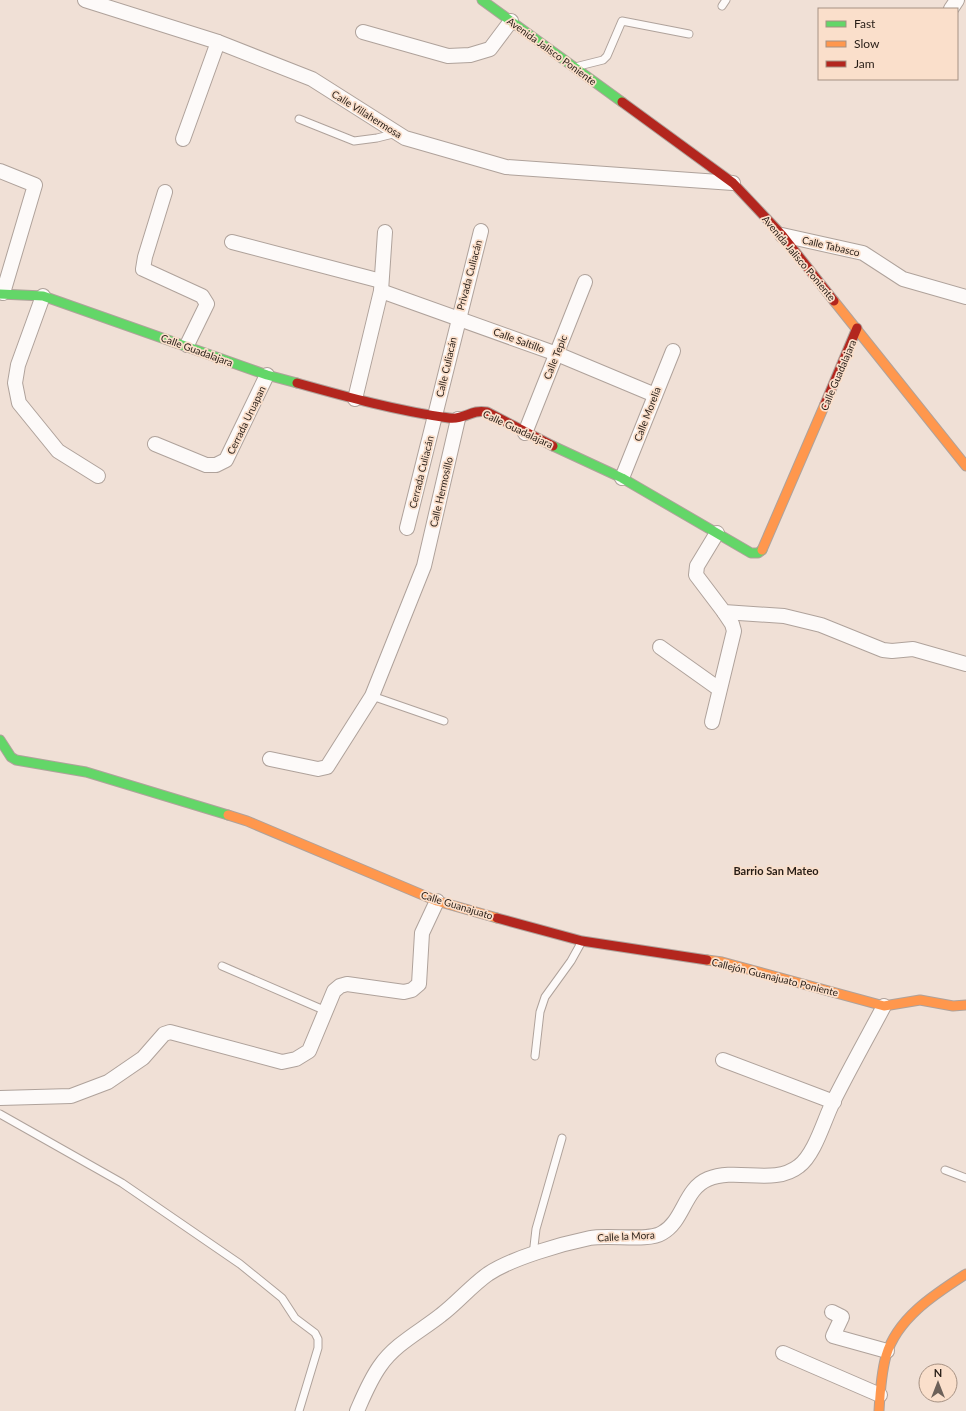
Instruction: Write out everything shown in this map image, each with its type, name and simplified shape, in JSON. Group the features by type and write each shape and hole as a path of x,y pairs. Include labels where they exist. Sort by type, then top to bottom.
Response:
{"street":[{"name":"Calle Villahermosa","path":"84,0 102,2 218,42 312,79 405,138 506,167 733,183"},
{"name":"Avenida Jalisco Poniente","path":"482,0 733,183 782,235 966,466"},
{"path":"363,32 448,56 470,55 490,49 511,21"},
{"path":"183,139 218,42"},
{"path":"0,171 35,185 1,294"},
{"path":"165,192 145,257 143,269 149,273 170,280 202,296 207,304 187,345"},
{"name":"Privada Culiacán","path":"458,318 481,231"},
{"path":"355,399 381,286 385,232"},
{"name":"Calle Tabasco","path":"782,235 863,253 903,279 966,297"},
{"name":"Calle Saltillo","path":"232,242 381,286 458,318 557,354 655,395"},
{"name":"Calle Tepic","path":"525,433 585,282"},
{"name":"Calle Guadalajara","path":"1,294 43,296 187,345 268,375 355,399 434,416 458,419 477,410 487,412 525,433 622,478 751,553 758,553 764,548 857,328"},
{"path":"43,296 18,365 14,383 19,402 58,451 98,476"},
{"name":"Calle Culiacán","path":"434,416 458,318"},
{"name":"Calle Morelia","path":"622,478 673,351"},
{"name":"Cerrada Uruapan","path":"155,444 206,465 216,465 226,460 268,375"},
{"name":"Cerrada Culiacán","path":"407,528 434,416"},
{"name":"Calle Hermosillo","path":"270,759 318,769 328,767 372,696 424,566 458,419"},
{"path":"712,722 734,631 732,624 724,612 696,575 697,566 717,533"},
{"path":"724,612 784,616 821,625 882,650 892,651 913,649 966,664"},
{"path":"660,647 719,689"},
{"name":"Calle Guanajuato","path":"0,740 11,757 16,760 86,772 247,821 437,901 582,941"},
{"path":"0,1098 71,1096 108,1082 142,1058 164,1034 170,1032 282,1062 296,1059 309,1051 334,991 340,986 347,984 404,992 412,990 419,984 422,932 437,901"},
{"name":"Callejón Guanajuato Poniente","path":"582,941 722,962 884,1006 920,1000 954,1006 966,1005"},
{"name":"Calle la Mora","path":"357,1411 380,1365 394,1350 442,1314 486,1275 498,1268 533,1255 602,1236 645,1236 662,1234 675,1221 695,1187 707,1180 720,1175 786,1174 801,1165 810,1153 834,1102 884,1006"},
{"path":"723,1060 834,1102"},
{"path":"879,1411 887,1351 900,1327 916,1309 966,1274"},
{"path":"832,1312 842,1317 833,1336 887,1351"},
{"path":"782,1353 880,1395"}],"lane":[{"path":"575,67 603,60 607,56 622,21 689,34"},
{"path":"300,119 354,141 377,138 397,133"},
{"path":"372,696 444,721"},
{"path":"536,1056 540,1012 545,996 571,961 582,941"},
{"path":"222,966 326,1012"},
{"path":"0,1114 122,1183 240,1264 282,1298 295,1318 314,1333 318,1340 318,1348 299,1411"},
{"path":"533,1255 536,1229 562,1138"},
{"path":"945,1170 966,1178"}],"traffic: fast":[{"path":"482,0 622,102"},
{"path":"0,294 43,296 267,375 297,383"},
{"path":"553,446 622,478 751,553 758,553 762,550"},
{"path":"0,740 11,757 16,760 86,772 228,815"}],"traffic: slow":[{"path":"834,301 966,466"},
{"path":"762,550 825,404"},
{"path":"228,815 247,821 437,901 497,918"},
{"path":"707,960 722,962 884,1006 920,1000 953,1006 966,1005"},
{"path":"879,1411 884,1363 891,1342 918,1308 966,1274"}],"traffic: jam":[{"path":"622,102 733,183 782,235 834,301"},
{"path":"825,404 857,328"},
{"path":"297,383 392,408 449,418 460,417 481,411 487,412 553,446"},
{"path":"497,918 582,941 707,960"}],"district":[{"name":"Barrio San Mateo","path":"776,871"}]}
